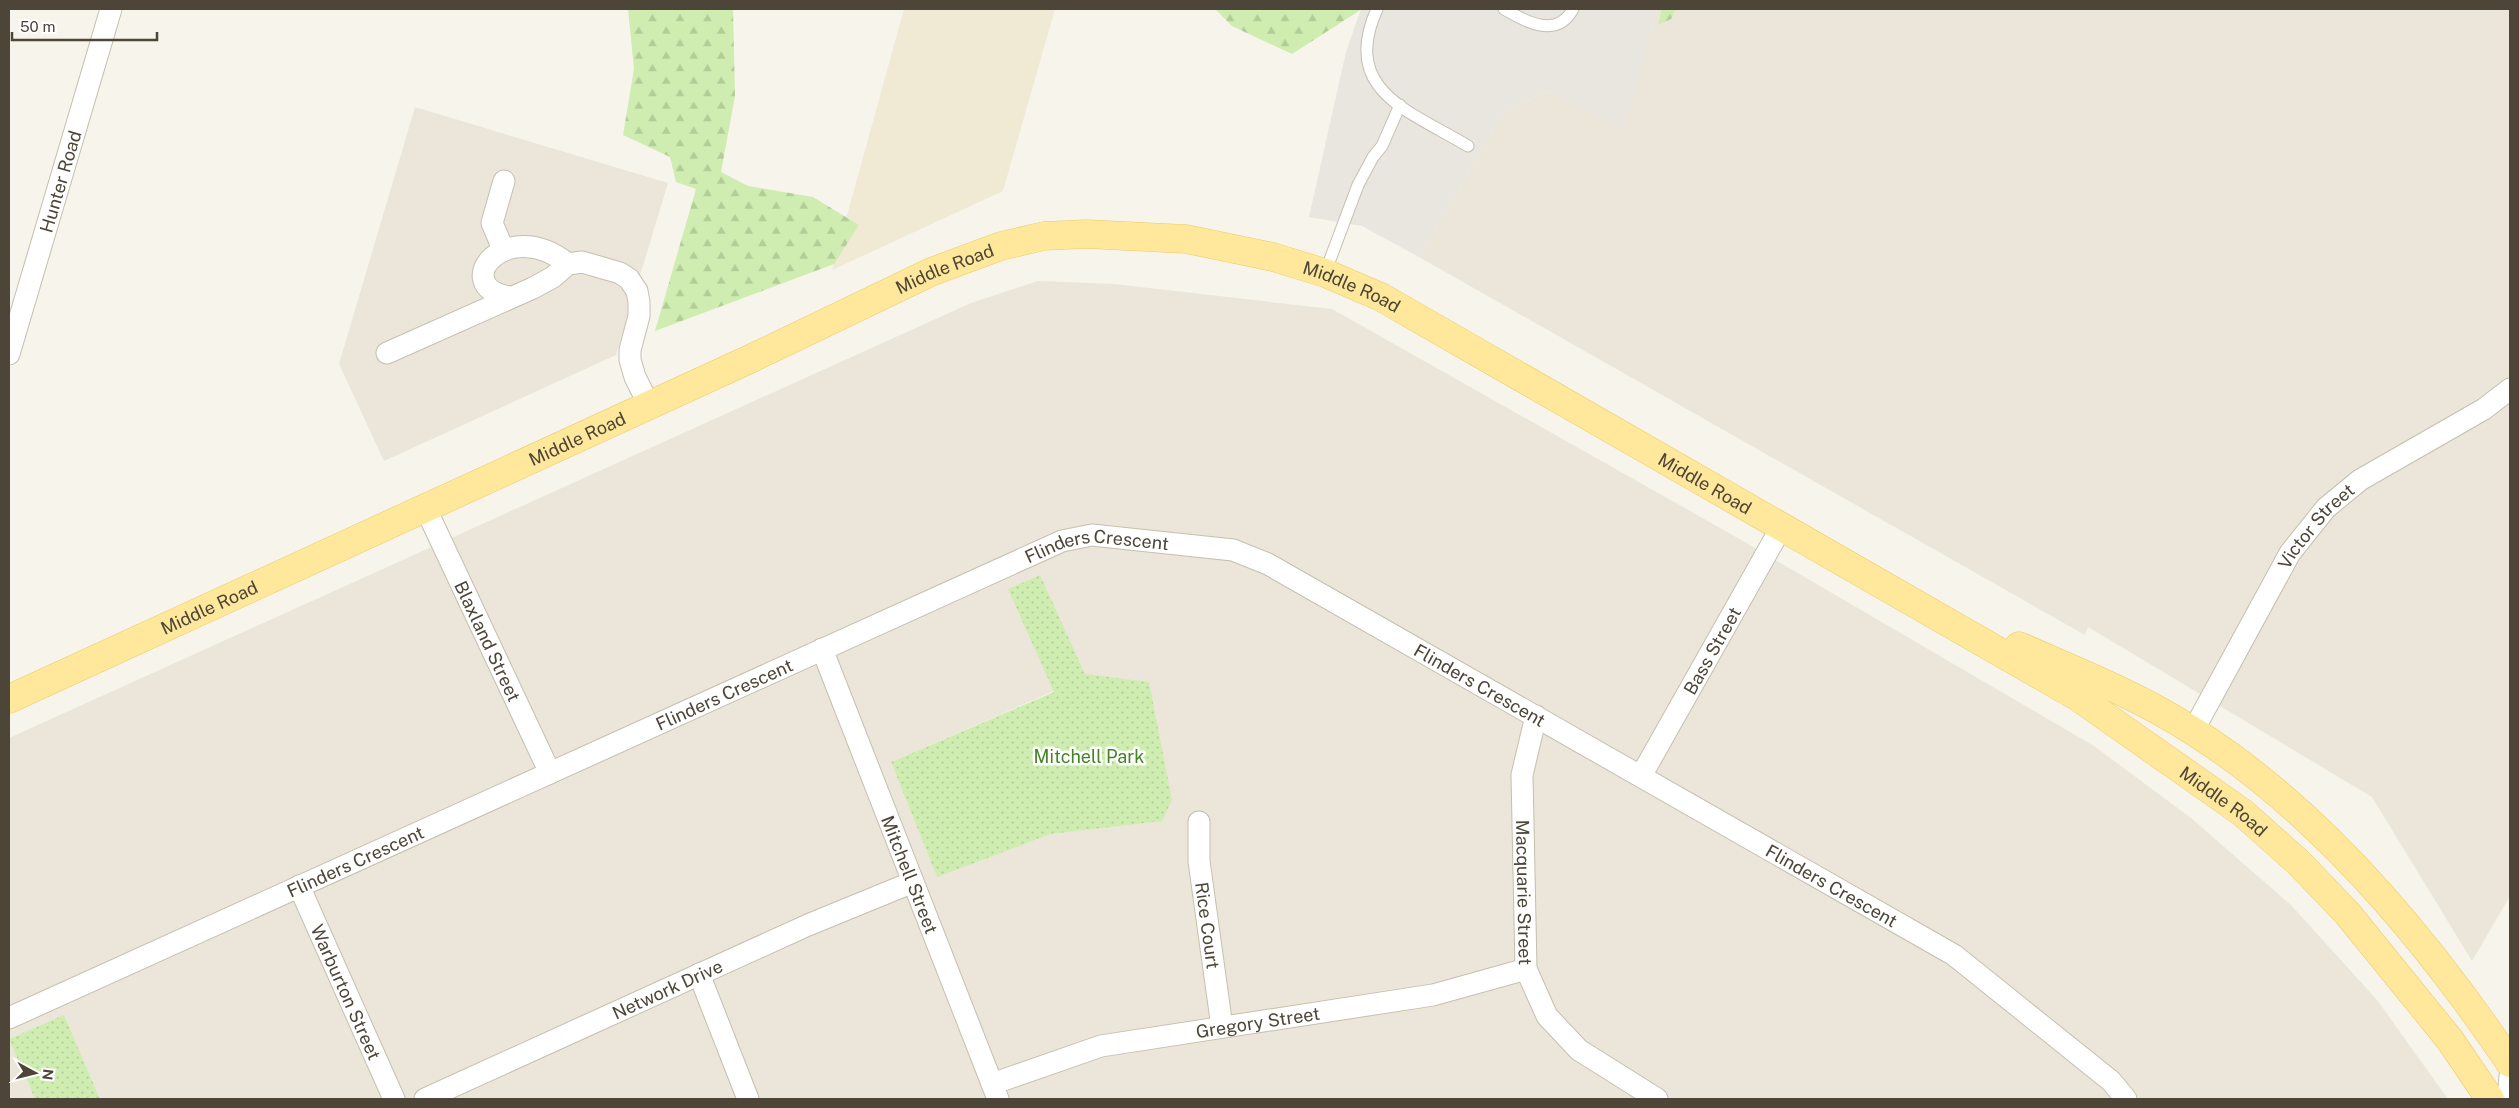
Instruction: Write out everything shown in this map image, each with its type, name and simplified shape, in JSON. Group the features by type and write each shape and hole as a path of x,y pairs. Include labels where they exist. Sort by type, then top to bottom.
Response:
{"main road":[{"name":"Middle Road","path":"9,699 649,405 931,272 1001,246 1044,236 1086,234 1186,239 1273,257 1325,273 1381,297 2078,697 2243,813 2299,863 2347,913 2450,1040 2490,1099"},
{"name":"Middle Road","path":"1884,585 2128,694 2193,731 2251,773 2331,842 2405,923 2470,1004 2510,1063"},
{"path":"2128,694 2136,710 2148,723 2198,760 2232,791 2243,813"}],"street":[{"name":"Hunter Road","path":"9,354 111,9"},
{"path":"503,250 492,223 504,181"},
{"path":"508,297 493,292 488,287 484,276 484,268 489,259 503,250 515,247 536,249 553,255 568,264"},
{"path":"387,353 554,277 568,264 582,262 620,273 629,279 637,291 639,316 630,350 630,360 634,377 649,405"},
{"name":"Victor Street","path":"2193,731 2290,553 2326,508 2360,480 2484,409 2510,389"},
{"name":"Blaxland Street","path":"426,507 550,773"},
{"name":"Bass Street","path":"1641,776 1782,526"},
{"name":"Flinders Crescent","path":"9,1018 1062,541 1092,535 1233,550 1268,564 1954,954 2111,1081 2126,1099"},
{"name":"Mitchell Street","path":"822,649 995,1092"},
{"name":"Macquarie Street","path":"1536,716 1522,775 1526,969 1547,1016 1579,1050 1657,1099"},
{"name":"Rice Court","path":"1199,822 1199,861 1222,1027"},
{"name":"Network Drive","path":"425,1099 808,925 913,882"},
{"name":"Warburton Street","path":"299,886 394,1099"},
{"name":"Gregory Street","path":"995,1092 1101,1046 1433,995 1526,969"},
{"path":"699,974 748,1099"},
{"path":"2508,1099 2510,1076"}],"lane":[{"path":"1377,9 1368,29 1366,43 1369,71 1382,93 1468,146"},
{"path":"1504,9 1526,23 1547,27 1560,22 1574,9"},
{"path":"1325,273 1358,185 1373,157 1382,146 1400,105"}],"shaded area":[{"path":"904,9 1055,9 1003,191 832,270"},
{"path":"1361,9 1657,9 1623,129 1547,91 1505,110 1419,257 1362,226 1309,217 1346,52"},
{"path":"1657,9 2510,9 2510,896 2472,961 2372,797 2088,627 2085,635 1419,257 1505,110 1547,91 1623,128"},
{"path":"415,107 668,183 616,355 384,461 339,364"},
{"path":"1038,281 1114,284 1332,309 1729,533 2094,746 2191,818 2291,905 2377,1000 2448,1099 100,1099 64,1016 9,1039 9,738 971,303","holes":["1039,575 1085,674 1162,820 1051,834 937,876 891,762 1054,691"]},
{"path":"9,1039 35,1099 9,1099"}],"green space":[{"path":"628,9 733,9 735,96 721,172 748,186 813,197 859,225 834,264 655,331 696,189 676,182 670,157 623,135 634,69"},
{"path":"1215,9 1362,9 1292,54 1232,26"},
{"path":"1662,9 1676,9 1671,19 1658,25"},
{"name":"Mitchell Park","path":"1040,575 1085,674 1149,682 1172,800 1162,821 1051,834 937,877 891,762 1054,692 1008,589"},
{"path":"64,1015 100,1099 35,1099 9,1039"}]}
